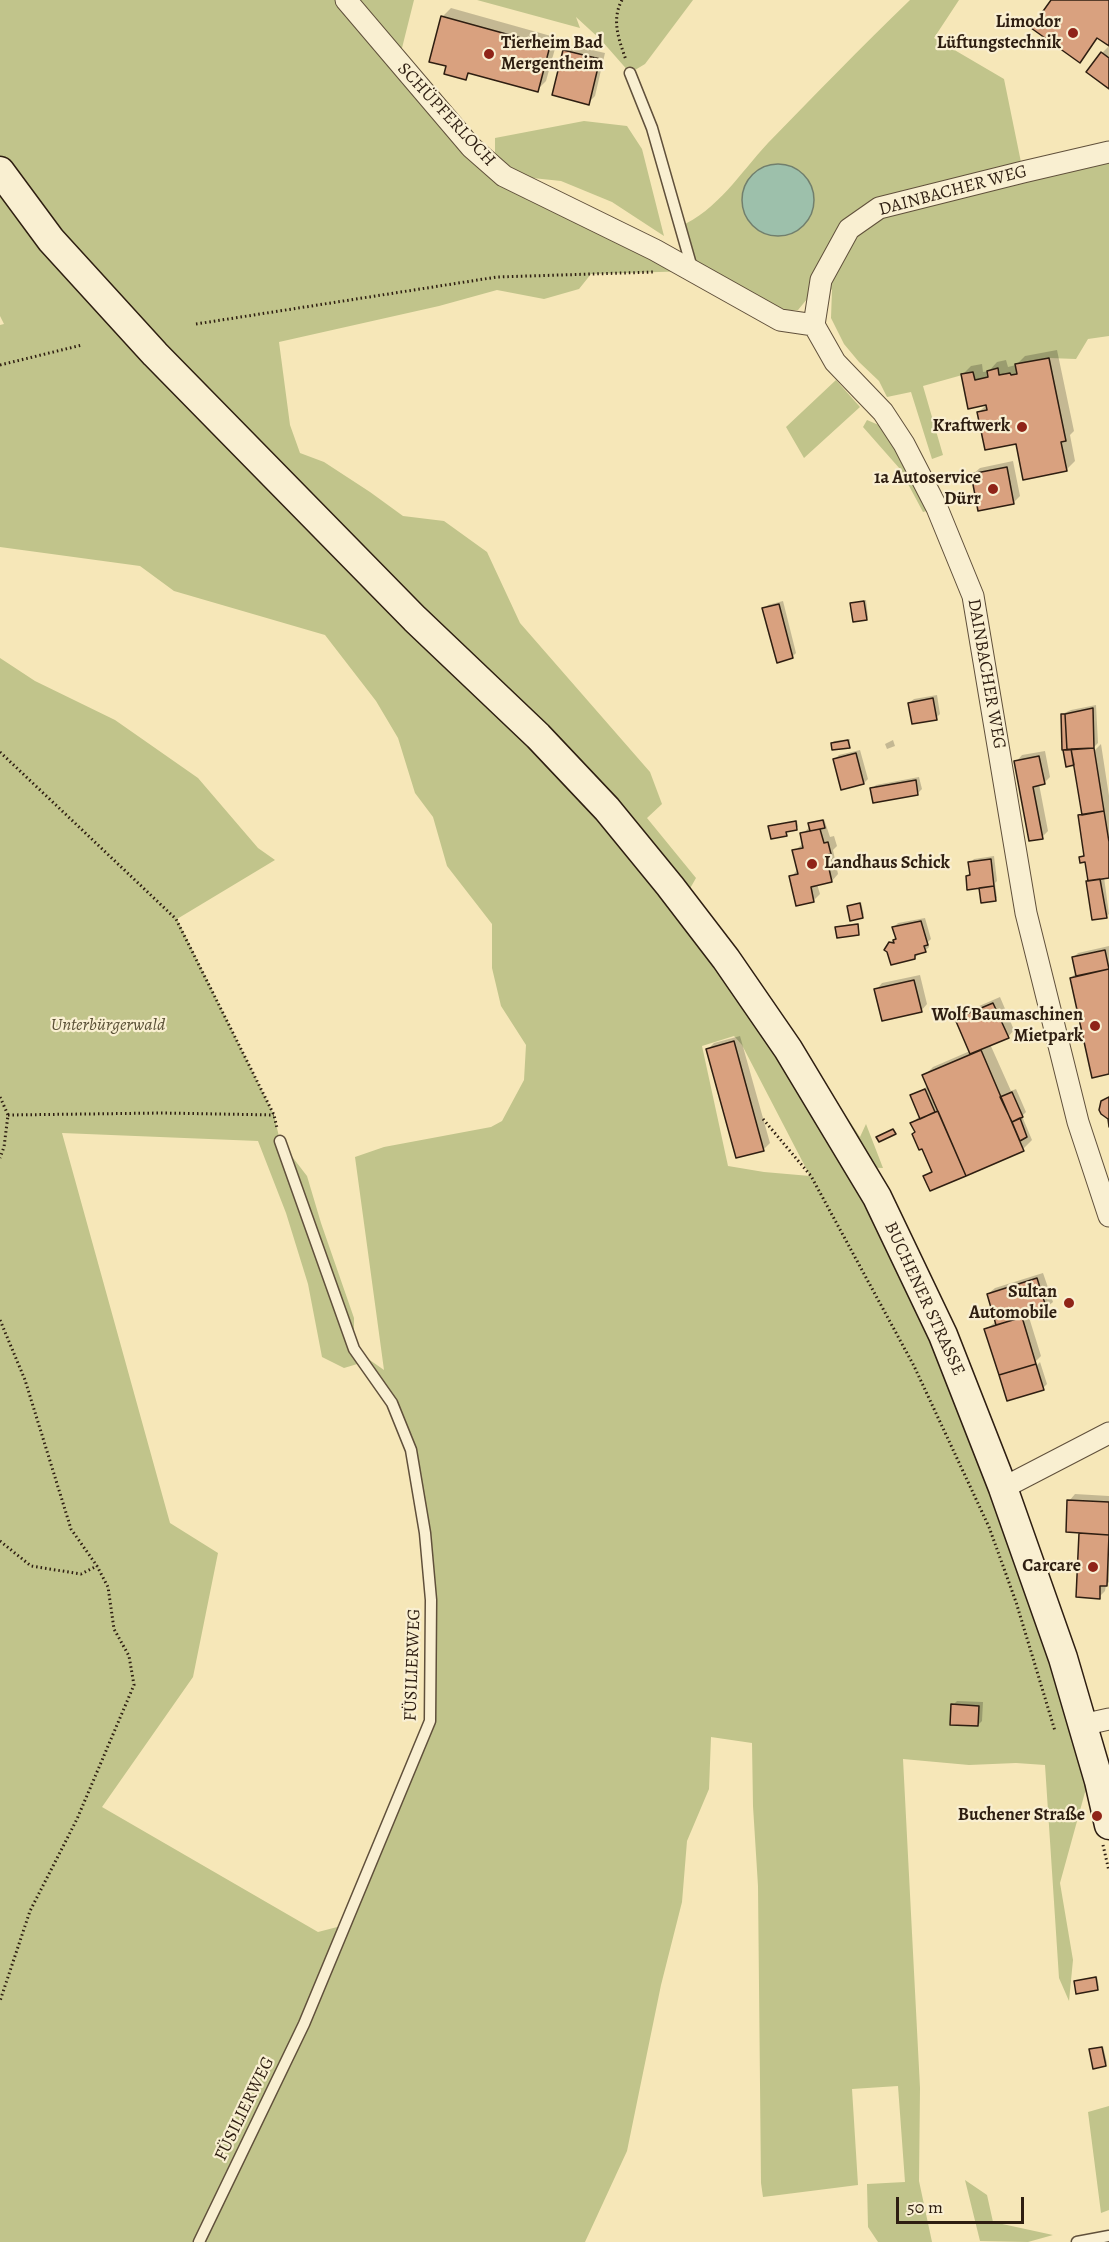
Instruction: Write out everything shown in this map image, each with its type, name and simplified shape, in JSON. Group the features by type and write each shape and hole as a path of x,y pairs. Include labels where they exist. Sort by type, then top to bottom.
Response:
{"main road":[{"name":"BUCHENER STRASSE","path":"0,171 51,240 155,354 415,620 537,736 624,830 726,959 788,1049 871,1187 943,1335 1003,1488 1063,1658 1099,1781 1109,1825"}],"street":[{"name":"SCHÜPFERLOCH","path":"346,0 471,147 504,176 655,250 780,320 814,326"},
{"name":"DAINBACHER WEG","path":"1109,152 879,208 849,229 821,280 814,326 835,362 882,412 904,444 937,508 973,596 1026,913 1078,1122 1109,1216"},
{"path":"1003,1488 1109,1433"}],"lane":[{"path":"630,73 652,128 693,271"},
{"name":"FÜSILIERWEG","path":"199,2242 304,2024 430,1721 431,1600 425,1533 411,1450 392,1403 354,1349 280,1141"},
{"path":"1077,2242 1109,2236"}],"path":[{"path":"621,1 616,19 630,73"},
{"path":"196,324 497,277 659,272"},
{"path":"0,365 82,345"},
{"path":"0,752 176,919 274,1115 163,1113 8,1115"},
{"path":"0,1097 8,1115 4,1147 0,1158"},
{"path":"763,1119 810,1176 914,1366 989,1527 1017,1602 1082,1725"},
{"path":"0,1320 25,1380 71,1528 97,1566 108,1587 114,1629 129,1656 134,1685 77,1819 30,1911 0,2001"},
{"path":"0,1541 31,1566 81,1574 97,1566"}],"green space":[{"name":"Unterbürgerwald","path":"0,0 343,0 471,147 692,271 679,227 693,220 717,201 768,143 910,0 959,0 934,38 1004,79 1023,172 1109,152 1109,336 1088,339 1076,359 1049,358 1015,364 1017,374 999,375 997,368 987,371 988,377 975,380 973,372 923,386 943,455 932,459 911,392 887,397 879,381 844,344 831,318 832,290 822,281 798,310 780,311 693,271 591,274 579,289 544,299 497,290 439,306 279,342 290,425 300,453 324,462 403,516 444,521 487,552 520,623 650,772 662,804 647,818 696,878 688,892 816,1070 860,1137 866,1124 883,1168 860,1167 1003,1488 1087,1785 1060,1883 1073,1960 1069,2001 1059,1978 1045,1765 1016,1763 969,1765 903,1759 920,2088 919,2181 932,2242 878,2242 868,2227 867,2184 905,2182 898,2086 852,2089 858,2185 763,2197 758,1886 752,1743 711,1737 709,1789 687,1841 682,1902 661,1985 627,2151 585,2242 0,2242 0,658 35,681 115,720 198,778 258,848 275,860 177,919 274,1115 280,1141 307,1176 354,1318 354,1349 384,1370 355,1157 384,1147 491,1127 502,1121 524,1080 526,1045 501,1006 492,968 492,924 447,866 433,817 415,793 398,738 376,701 325,635 174,591 140,566 0,547 0,325 4,324 0,316","holes":["734,1036 742,1045 810,1176 728,1166 702,1046","62,1133 258,1141 286,1213 308,1284 322,1357 344,1368 364,1362 392,1403 410,1450 431,1600 430,1721 345,1925 318,1932 102,1807 193,1677 218,1553 170,1523"]},
{"path":"351,0 414,0 400,56"},
{"path":"477,0 693,0 645,64 630,73 601,40 576,17 580,28"},
{"path":"584,121 627,126 642,149 664,236 612,202 561,181 523,177 495,154 495,138"},
{"path":"836,380 860,407 804,458 786,427"},
{"path":"867,420 881,426 937,508 923,512 900,469 863,427"},
{"path":"1109,2106 1109,2210 1101,2213 1088,2112"},
{"path":"965,2180 987,2195 993,2222 1053,2235 1028,2242 980,2241"}],"shaded area":[{"path":"778,164 792,167 804,174 811,186 814,200 811,214 804,226 792,233 778,236 764,233 752,226 745,214 742,200 745,186 752,174 764,167"}],"building":[{"name":"Limodor Lüftungstechnik","path":"1051,0 1109,0 1109,46 1097,38 1080,63 1031,28"},
{"name":"Tierheim Bad Mergentheim","path":"441,16 550,46 538,92 468,73 466,80 444,74 446,66 429,62"},
{"path":"563,50 600,59 589,105 552,95"},
{"path":"1101,52 1109,58 1109,89 1086,72"},
{"name":"Kraftwerk","path":"1049,358 1066,441 1061,442 1067,471 1023,480 1016,444 985,450 977,412 987,410 986,405 968,409 961,374 973,372 975,380 988,377 987,371 998,368 999,375 1017,374 1015,364"},
{"name":"1a Autoservice Dürr","path":"1007,467 1014,504 978,511 971,474"},
{"path":"864,601 867,620 853,622 850,603"},
{"path":"779,604 793,658 777,663 762,608"},
{"path":"933,698 937,720 912,724 908,703"},
{"path":"1093,708 1094,748 1067,750 1065,714"},
{"path":"1061,714 1065,714 1067,750 1062,750"},
{"path":"848,740 850,748 832,750 831,743"},
{"path":"1094,748 1104,811 1082,815 1071,749"},
{"path":"1071,749 1074,765 1066,767 1063,750"},
{"path":"856,753 864,784 841,790 833,759"},
{"path":"1039,756 1045,784 1033,787 1043,839 1029,841 1014,761"},
{"path":"916,780 918,795 873,803 870,788"},
{"path":"1104,811 1109,842 1109,878 1088,881 1085,862 1080,863 1079,857 1084,856 1078,815"},
{"path":"823,820 825,828 810,831 808,823"},
{"path":"796,821 797,830 786,832 787,836 771,839 768,826"},
{"name":"Landhaus Schick","path":"820,829 824,843 828,842 831,854 826,855 832,882 811,887 814,902 796,906 789,876 798,874 792,850 803,848 800,833"},
{"path":"991,859 994,886 967,890 966,876 970,875 968,862"},
{"path":"1100,879 1107,918 1092,920 1086,881"},
{"path":"994,886 996,901 981,903 979,888"},
{"path":"860,903 863,918 850,921 847,906"},
{"path":"921,921 928,945 924,946 926,952 915,955 915,959 891,965 887,952 884,950 889,942 894,943 893,940 896,939 892,927"},
{"path":"858,924 859,935 837,938 835,927"},
{"path":"1105,950 1109,969 1076,976 1072,957"},
{"name":"Wolf Baumaschinen Mietpark","path":"1109,969 1109,1074 1092,1078 1070,978"},
{"path":"914,980 922,1012 882,1021 874,989"},
{"path":"993,1003 1009,1038 970,1054 955,1019"},
{"path":"734,1041 764,1151 736,1158 706,1049"},
{"path":"981,1050 1024,1151 966,1176 922,1075"},
{"path":"925,1089 935,1112 920,1119 910,1095"},
{"path":"1012,1092 1023,1117 1012,1122 1000,1097"},
{"path":"1109,1097 1109,1127 1108,1119 1099,1110 1101,1101"},
{"path":"938,1111 966,1176 930,1191 923,1176 932,1172 922,1149 919,1150 912,1134 915,1132 910,1123"},
{"path":"1020,1118 1027,1137 1020,1141 1012,1122"},
{"path":"893,1129 896,1134 879,1142 876,1137"},
{"path":"1037,1278 1047,1310 996,1325 987,1294"},
{"path":"1022,1317 1036,1364 999,1375 984,1329"},
{"path":"1036,1364 1044,1390 1007,1401 999,1375"},
{"path":"1067,1500 1109,1502 1109,1535 1066,1532"},
{"name":"Carcare","path":"1079,1533 1109,1535 1107,1586 1100,1586 1100,1599 1076,1597"},
{"path":"951,1704 979,1706 978,1726 950,1725"},
{"path":"1096,1977 1098,1990 1076,1994 1074,1981"},
{"path":"1102,2047 1106,2066 1093,2069 1089,2049"}],"place":[{"name":"Limodor Lüftungstechnik","path":"1073,33"},
{"name":"Tierheim Bad Mergentheim","path":"489,54"},
{"name":"Kraftwerk","path":"1022,427"},
{"name":"1a Autoservice Dürr","path":"993,489"},
{"name":"Landhaus Schick","path":"812,864"},
{"name":"Wolf Baumaschinen Mietpark","path":"1095,1026"},
{"name":"Sultan Automobile","path":"1069,1303"},
{"name":"Carcare","path":"1093,1567"},
{"name":"Buchener Straße","path":"1097,1816"}]}
